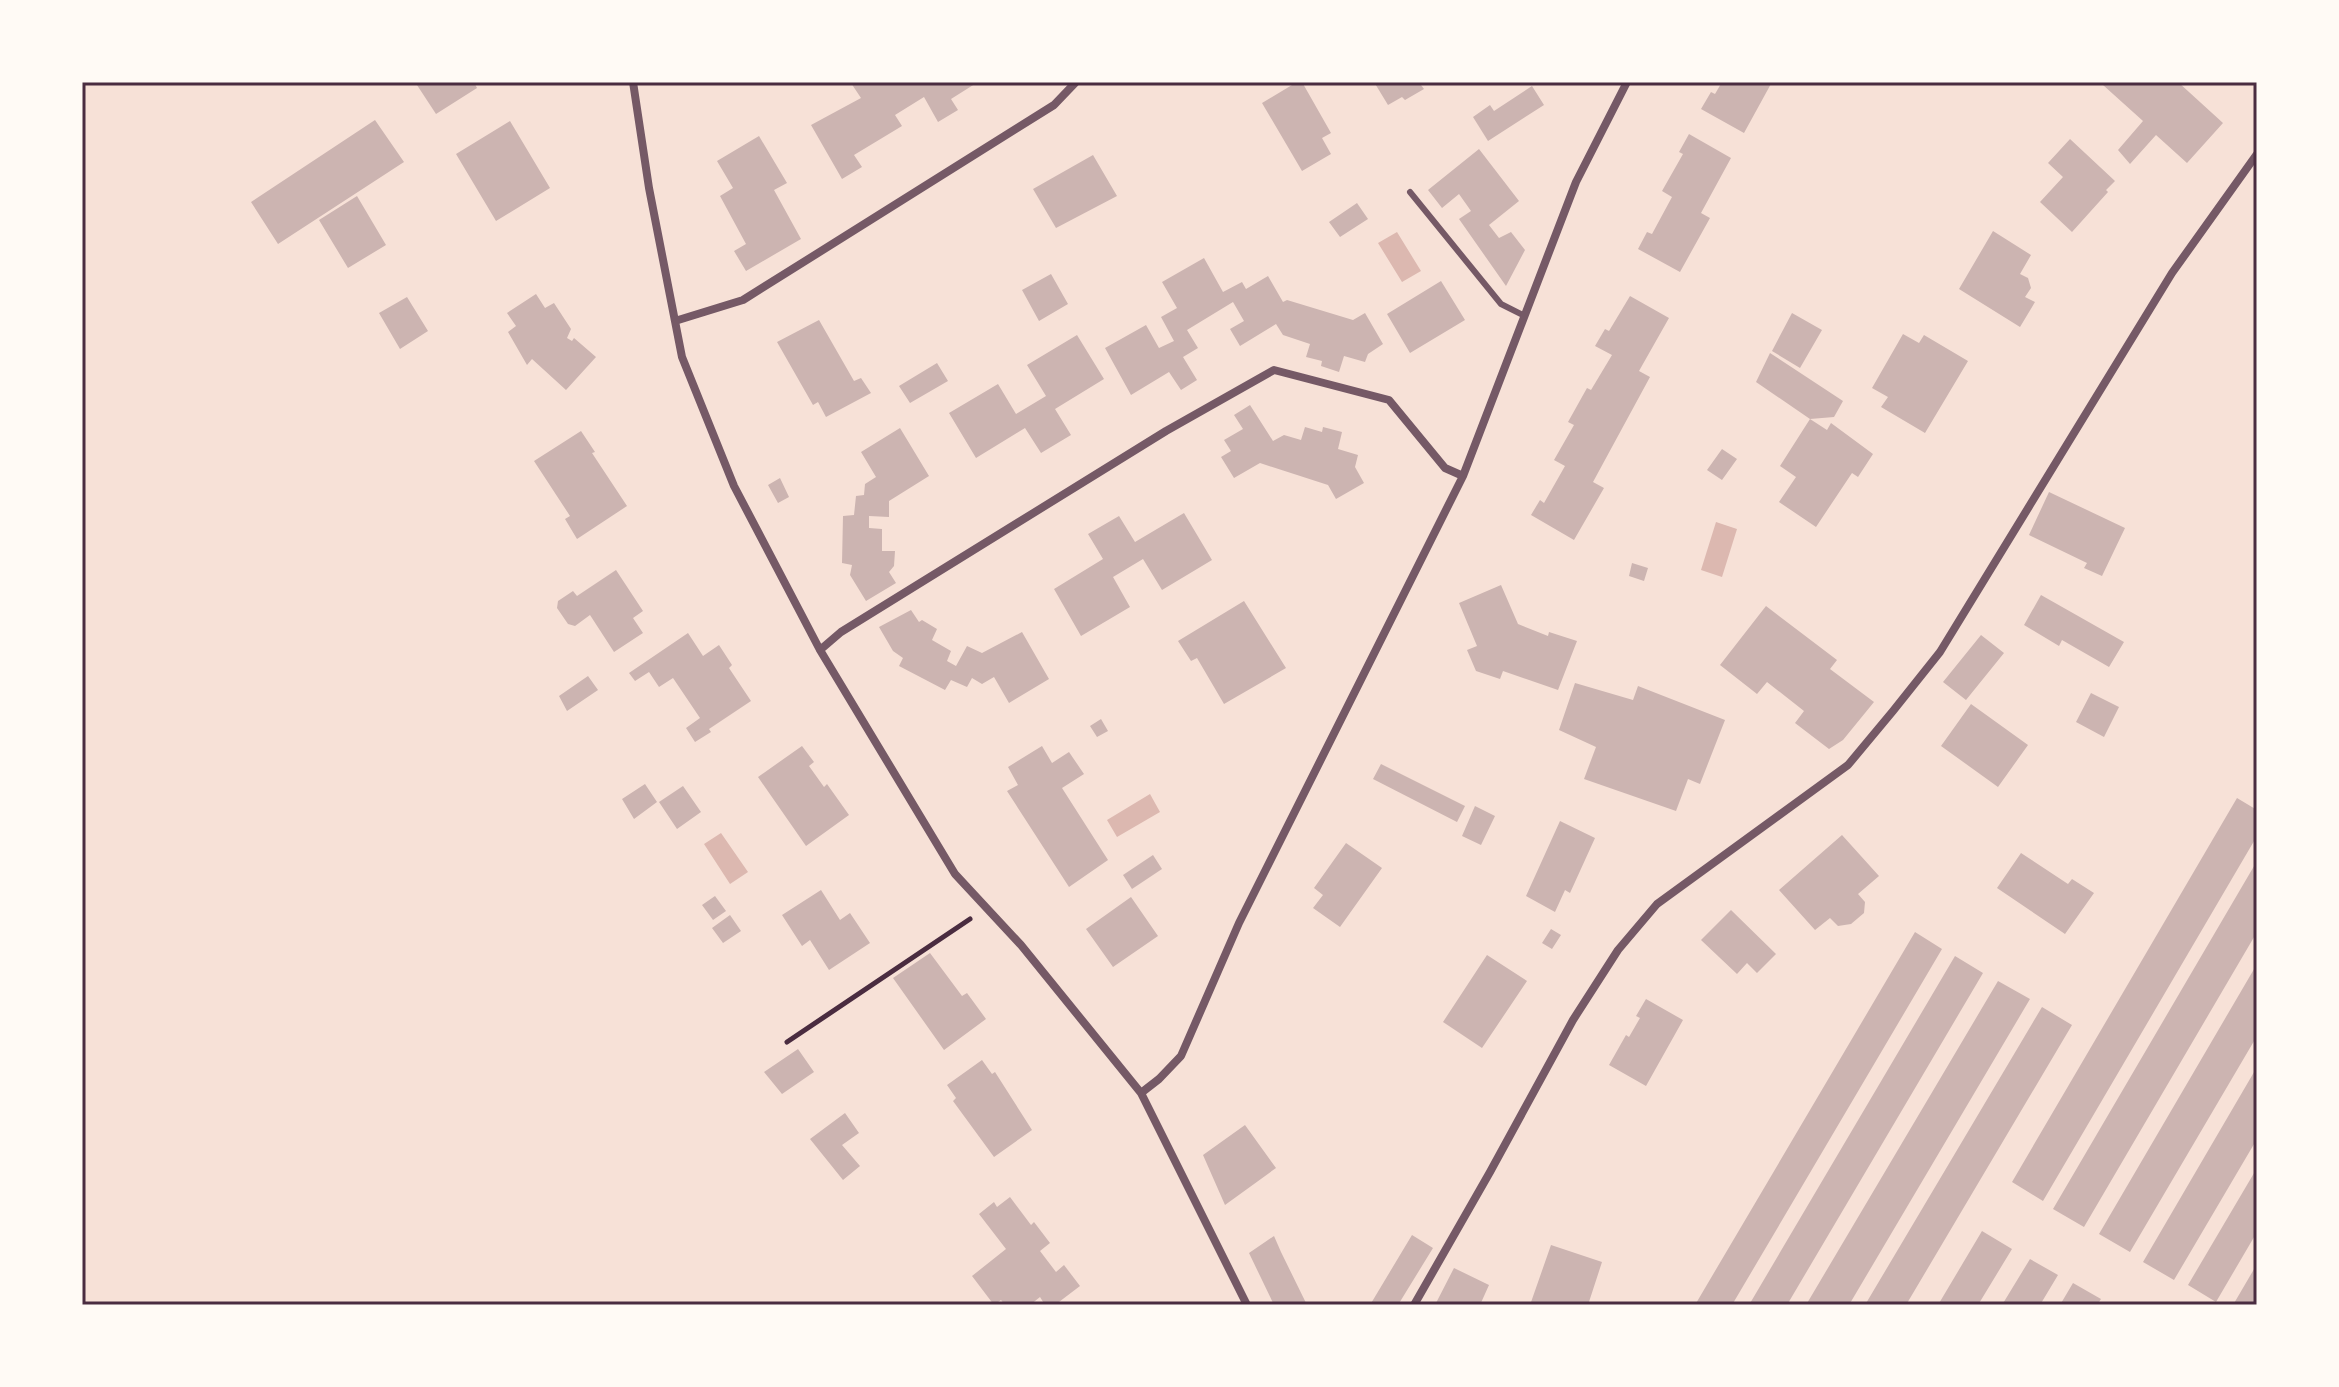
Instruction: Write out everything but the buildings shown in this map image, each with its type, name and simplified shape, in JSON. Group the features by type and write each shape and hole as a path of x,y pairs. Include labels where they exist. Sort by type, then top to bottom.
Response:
{"street":[{"path":"633,82 649,188 682,357 734,486 820,650 955,874 1021,945 1141,1093 1247,1305"},
{"path":"675,321 743,300 1054,105 1076,82"},
{"path":"1141,1093 1181,1056 1239,923 1463,476 1576,182 1627,82"},
{"path":"1414,1305 1573,1020 1618,950 1657,904 1848,765 1893,711 1940,652 2172,273 2257,154"},
{"path":"820,650 841,632 1166,431 1274,370 1389,400 1445,468 1463,476"}],"lane":[{"path":"1410,192 1501,304 1525,316"}],"path":[{"path":"787,1042 987,908"}],"shaded area":[{"path":"1397,232 1421,271 1402,282 1378,243"},
{"path":"1716,522 1737,529 1722,577 1701,570"},
{"path":"1150,794 1160,812 1117,837 1107,820"},
{"path":"721,833 748,872 730,884 704,844"}]}
